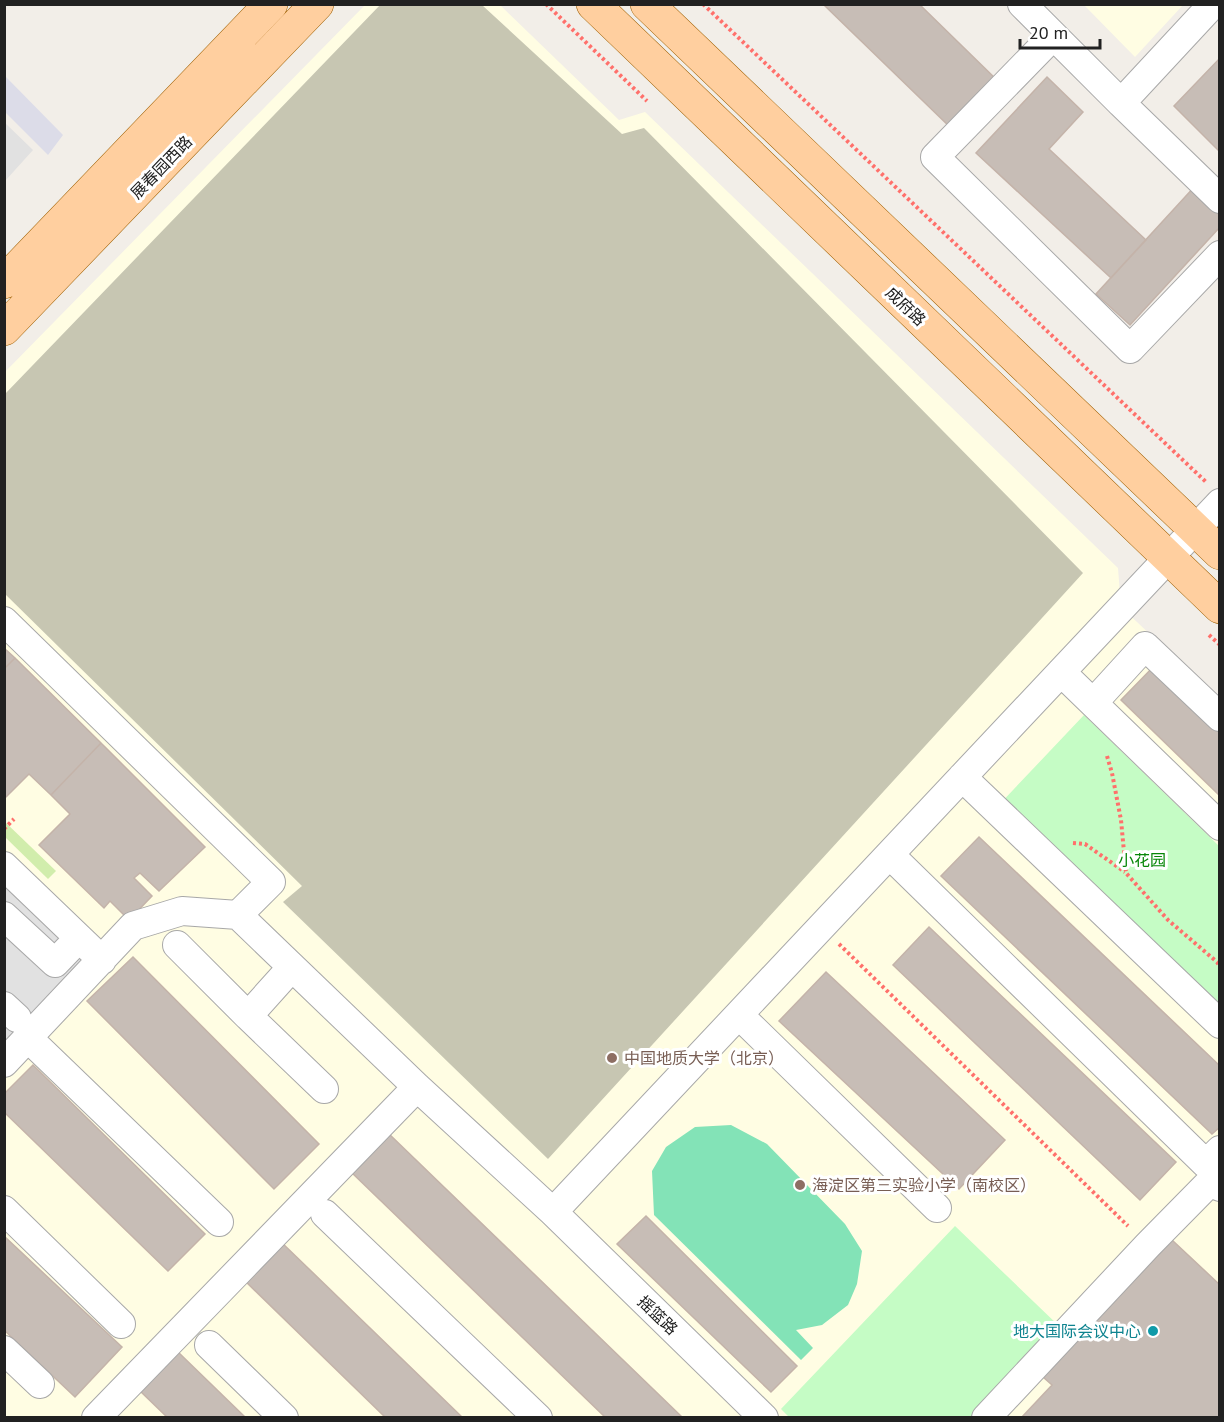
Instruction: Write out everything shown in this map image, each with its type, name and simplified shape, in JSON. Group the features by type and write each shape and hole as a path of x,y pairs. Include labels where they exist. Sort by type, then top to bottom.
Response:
{"main road":[{"name":"展春园西路","path":"4,282 272,4"},
{"name":"展春园西路","path":"4,329 317,4"},
{"name":"成府路","path":"593,4 1220,607"},
{"path":"647,4 1220,553"}],"street":[{"path":"1022,4 1220,199"},
{"path":"1121,103 1214,4"},
{"path":"1053,36 935,157 1130,349 1220,255"},
{"path":"553,1212 1195,529 1215,495"},
{"path":"4,621 271,882 238,915 182,911 133,926 102,960 17,1021 4,1063"},
{"path":"1093,703 1145,646 1220,717"},
{"path":"1061,672 1220,826"},
{"path":"962,777 1220,1024"},
{"path":"890,855 1206,1164 1220,1150"},
{"path":"4,866 102,960"},
{"name":"摇篮路","path":"238,915 417,1087 553,1212 763,1417"},
{"path":"4,916 55,963 79,938"},
{"path":"177,945 324,1089"},
{"path":"248,1016 292,967"},
{"path":"739,1015 937,1208"},
{"path":"17,1021 219,1222"},
{"path":"96,1418 417,1087"},
{"path":"986,1418 1212,1180 1220,1187"},
{"path":"4,1210 121,1324"},
{"path":"325,1214 538,1418"},
{"path":"209,1345 284,1418"},
{"path":"4,1350 40,1384"}],"path":[{"path":"703,4 1215,495"},
{"path":"1105,750 1121,820 1126,873 1168,920 1220,966"},
{"path":"4,829 14,819"},
{"path":"822,927 1148,1245"}],"shaded area":[{"path":"381,4 482,5 622,134 644,128 1083,573 548,1159 283,902 302,886 5,594 5,394"},
{"name":"中国地质大学（北京）","path":"365,5 500,5 619,120 645,112 1118,568 1121,607 1219,699 1219,1417 5,1417 4,373"},
{"path":"1084,5 1183,5 1135,57"},
{"path":"5,76 63,135 48,155 5,112"},
{"path":"4,122 33,150 5,181 4,181"},
{"path":"4,877 93,961 4,1055"}],"green space":[{"name":"小花园","path":"1084,715 1219,846 1219,1024 996,808"},
{"path":"4,821 56,871 48,879 5,837"},
{"path":"731,1125 767,1144 845,1224 862,1251 857,1284 848,1305 822,1325 796,1330 813,1348 801,1360 654,1215 652,1171 666,1147 695,1127"},
{"path":"955,1226 1059,1326 972,1417 790,1418 781,1409"}],"building":[{"path":"823,4 919,4 1001,84 955,132"},
{"path":"1220,58 1220,152 1174,106"},
{"path":"1047,77 1083,112 1049,149 1146,240 1111,278 976,153"},
{"path":"1196,185 1220,206 1220,227 1130,325 1096,294"},
{"path":"4,648 15,658 4,669"},
{"path":"15,658 101,743 51,795 29,774 4,799 4,669"},
{"path":"1157,663 1220,724 1220,796 1121,700"},
{"path":"101,743 205,847 159,891 140,873 134,878 152,896 129,920 110,901 104,908 39,845 70,814 51,795"},
{"path":"979,837 1220,1066 1220,1127 1212,1134 941,876"},
{"path":"929,927 1176,1162 1140,1200 893,965"},
{"path":"133,957 319,1144 274,1189 87,1001"},
{"path":"826,972 1005,1140 959,1189 779,1021"},
{"path":"33,1065 205,1234 168,1271 4,1112 4,1094"},
{"path":"387,1132 683,1418 606,1418 350,1171"},
{"path":"646,1216 797,1366 771,1392 617,1244"},
{"path":"4,1236 122,1347 75,1397 4,1330"},
{"path":"279,1240 463,1418 386,1418 242,1278"},
{"name":"地大国际会议中心","path":"1172,1240 1220,1285 1220,1418 1021,1418 1052,1385 1043,1377"},
{"path":"177,1351 246,1418 168,1418 139,1390"}],"place":[{"name":"中国地质大学（北京）","path":"612,1058"},
{"name":"海淀区第三实验小学（南校区）","path":"800,1185"},
{"name":"地大国际会议中心","path":"1153,1331"}]}
